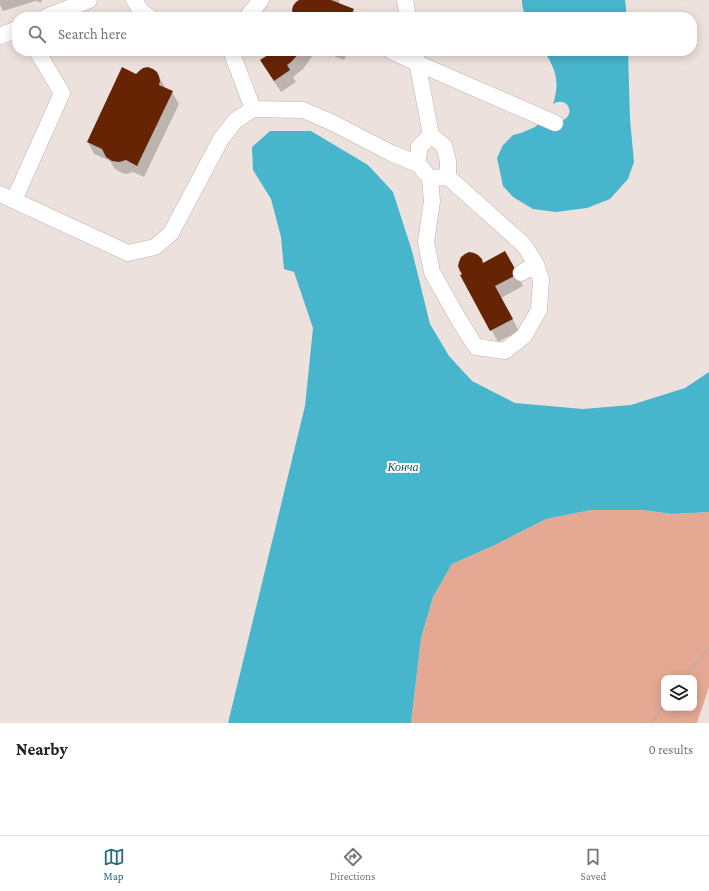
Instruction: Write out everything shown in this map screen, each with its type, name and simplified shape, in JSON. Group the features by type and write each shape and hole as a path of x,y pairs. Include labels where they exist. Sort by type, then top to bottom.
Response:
{"street":[{"path":"59,12 89,0"},
{"path":"134,0 142,12"},
{"path":"251,12 261,0"},
{"path":"405,0 407,12"},
{"path":"0,36 12,31"},
{"path":"40,56 62,93 7,197 128,252 155,247 171,233 221,139 235,121 253,109 303,110 331,122 391,153 418,164 430,178 432,201 426,242 432,272 476,347 505,351 524,336 539,310 541,280 536,264 524,245 448,177 430,178"},
{"path":"233,56 253,109"},
{"path":"416,57 555,123"},
{"path":"416,57 431,135 444,146 448,161 448,177"},
{"path":"418,164 419,147 431,135"},
{"path":"521,273 536,264"}],"path":[{"path":"687,675 709,646"},
{"path":"651,723 661,710"}],"shaded area":[{"path":"591,510 643,510 672,514 709,512 709,687 697,723 411,723 421,638 433,597 452,564 495,545 546,519"}],"water":[{"path":"522,0 625,0 626,12 524,12"},
{"path":"547,56 628,56 630,119 634,162 628,179 610,199 587,208 556,212 533,209 513,197 503,186 497,158 503,145 513,135 535,127 551,112 551,115 560,121 565,119 568,115 569,108 567,104 559,102 553,104 556,89 556,76"},
{"name":"Конча","path":"270,131 311,131 368,165 393,192 412,251 430,324 449,356 472,381 515,403 583,409 631,405 685,388 709,372 709,512 672,514 643,510 591,510 546,519 495,545 452,564 433,597 421,638 411,723 228,723 305,406 313,328 294,272 284,269 281,237 271,199 253,170 252,147"}],"building":[{"path":"299,0 331,0 354,9 352,12 293,12 293,6"},
{"path":"266,56 296,56 287,65 290,70 274,81 260,60"},
{"path":"122,67 136,74 143,68 148,67 153,69 159,76 159,85 173,91 137,166 126,160 119,162 112,161 106,157 102,149 87,142"},
{"path":"505,251 518,274 495,286 513,319 490,331 460,275 462,274 458,266 461,257 469,252 478,255 482,259 483,263"}]}
